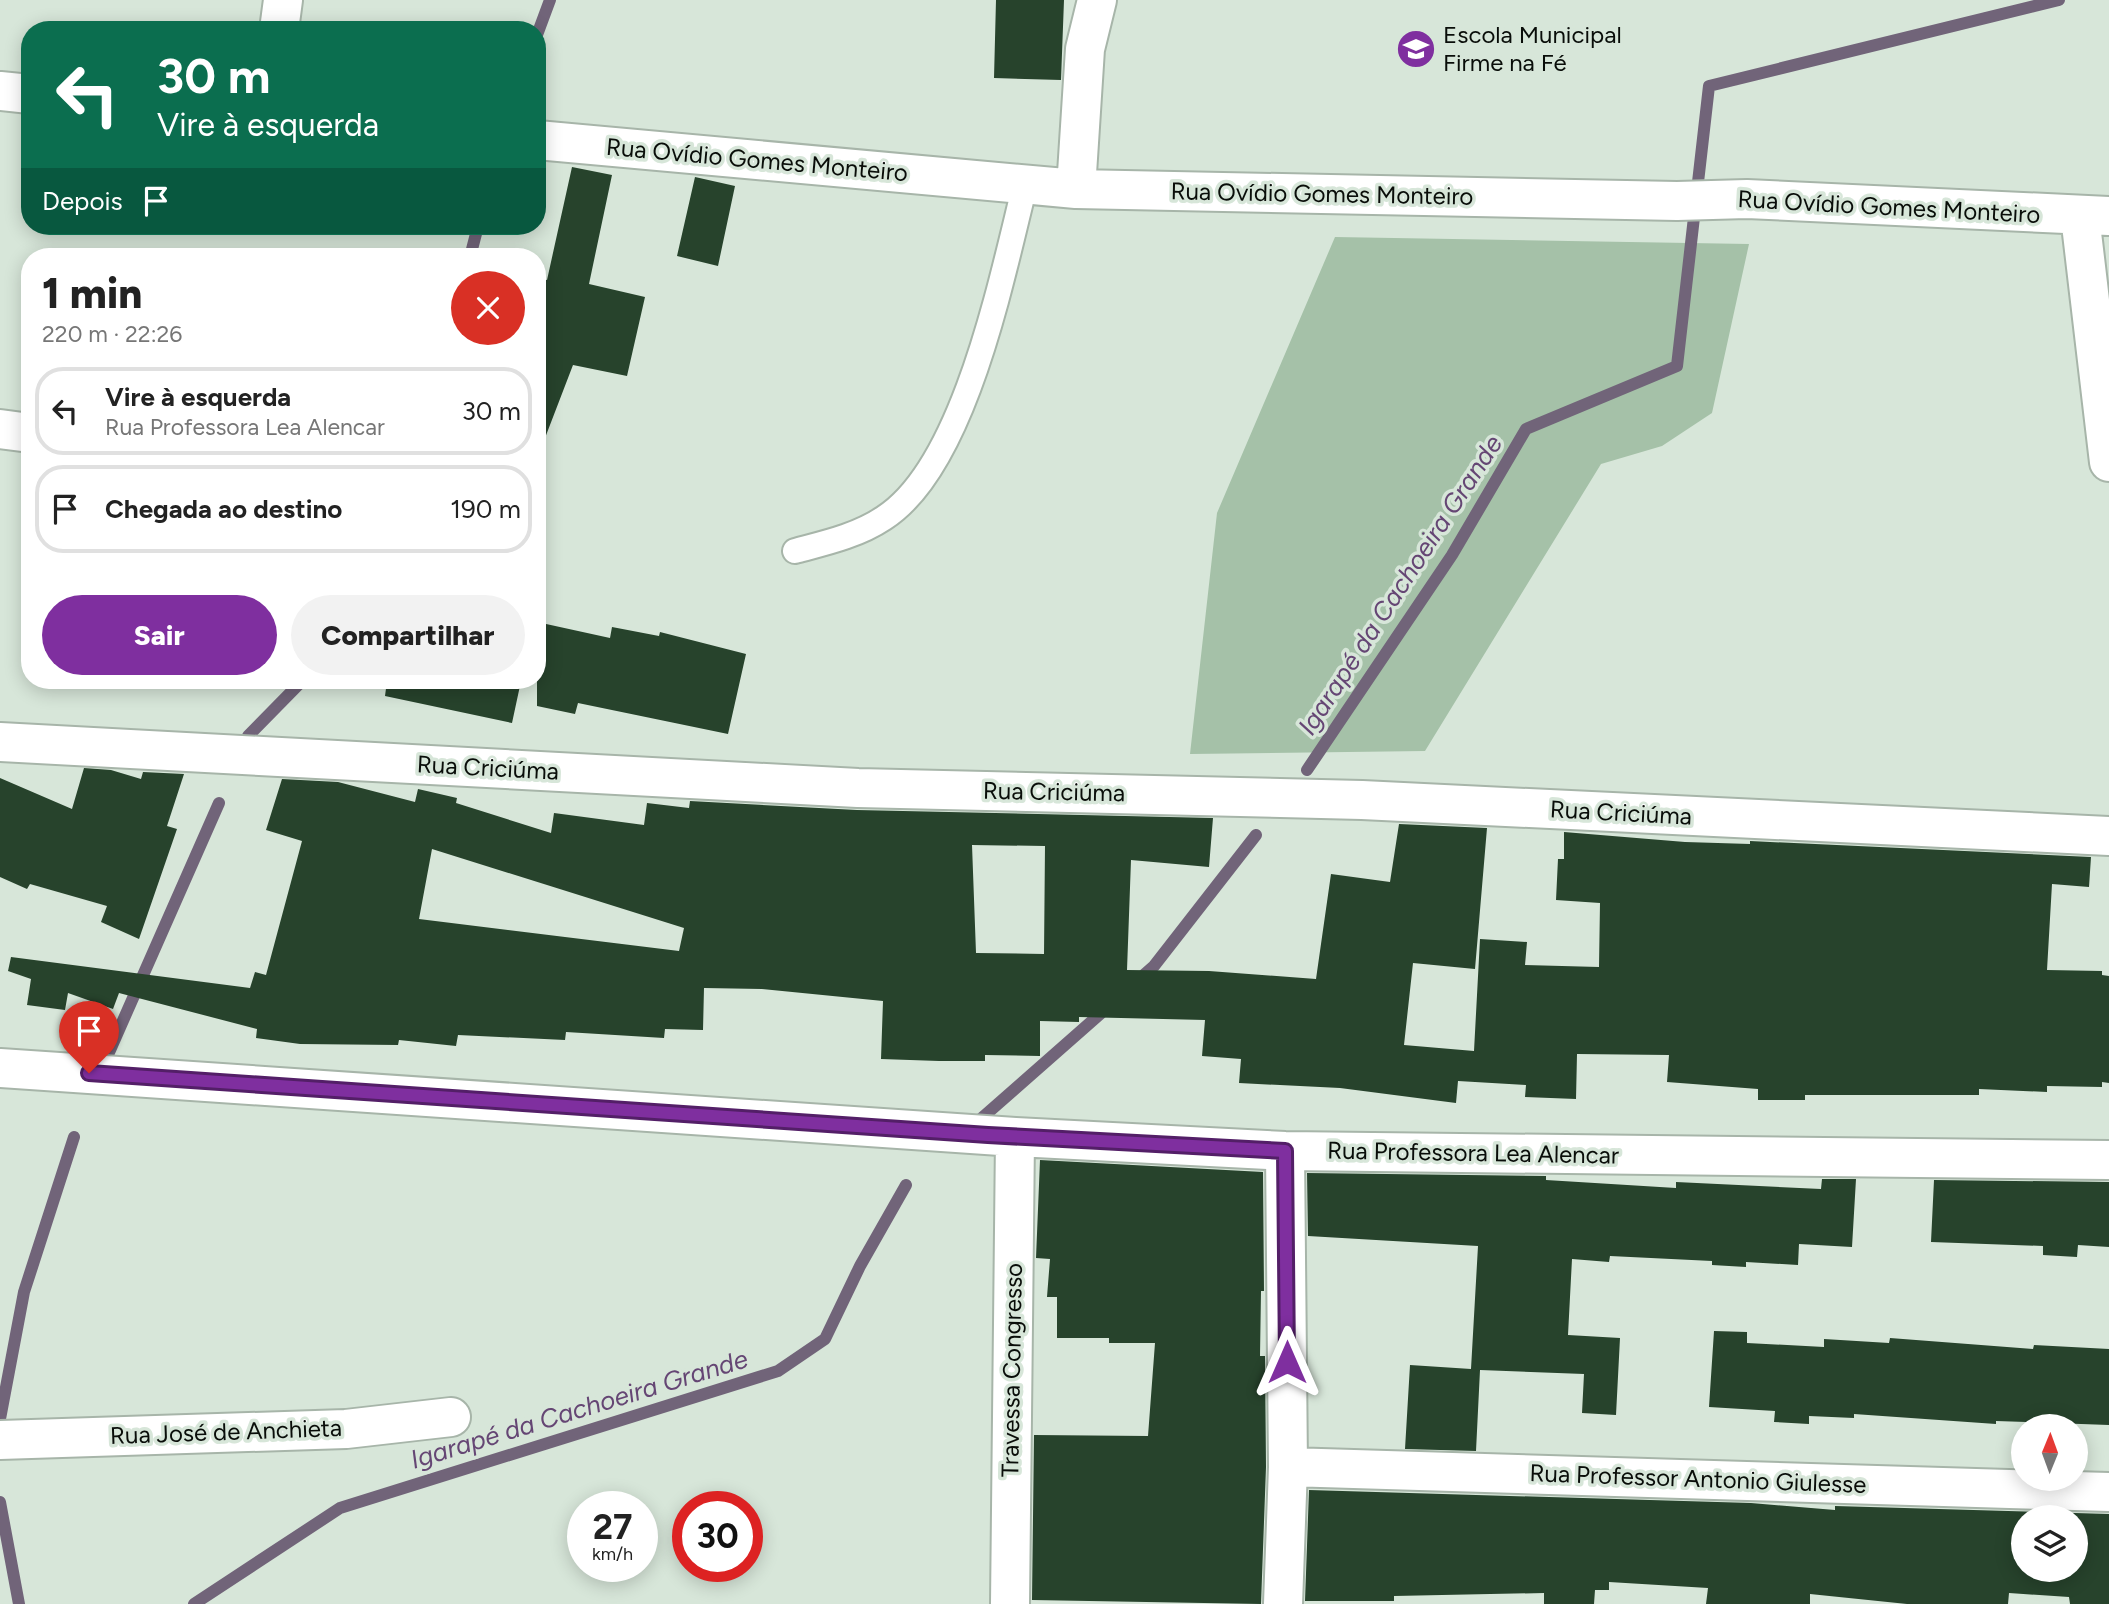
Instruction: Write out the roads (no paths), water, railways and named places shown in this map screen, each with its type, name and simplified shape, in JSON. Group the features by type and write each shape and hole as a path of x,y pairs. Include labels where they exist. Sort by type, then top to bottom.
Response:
{"street":[{"path":"280,21 283,0"},
{"path":"1076,190 1086,49 1097,0"},
{"path":"0,91 21,93"},
{"name":"Rua Ovídio Gomes Monteiro","path":"546,141 1076,190 1748,199 2095,216"},
{"path":"2095,216 2109,462"},
{"path":"0,429 21,431"},
{"name":"Rua Criciúma","path":"0,742 858,788 1348,800 2109,836"},
{"name":"Rua Professora Lea Alencar","path":"0,1068 1015,1136 1285,1151 2109,1160"},
{"name":"Travessa Congresso","path":"1010,1604 1015,1136"},
{"path":"1283,1604 1288,1467 1285,1151"},
{"name":"Rua José de Anchieta","path":"0,1440 346,1429 451,1417"},
{"name":"Rua Professor Antonio Giulesse","path":"1288,1467 2109,1492"}],"lane":[{"path":"794,551 841,539 885,518 916,490 941,451 976,364 1025,185"}],"waterway":[{"path":"542,21 550,0"},
{"name":"Igarapé da Cachoeira Grande","path":"1307,770 1452,555 1526,429 1677,366 1709,86 2059,0"},
{"path":"472,248 476,235"},
{"path":"248,736 294,689"},
{"path":"103,1066 219,803"},
{"name":"Igarapé da Cachoeira Grande","path":"1137,981 1154,966 1256,835"},
{"name":"Igarapé da Cachoeira Grande","path":"975,1124 1108,1007"},
{"path":"0,1419 24,1292 74,1137"},
{"name":"Igarapé da Cachoeira Grande","path":"194,1604 340,1508 778,1371 825,1339 860,1266 906,1185"},
{"path":"0,1502 19,1604"}],"place":[{"name":"Escola Municipal Firme na Fé","path":"1416,49"}]}
